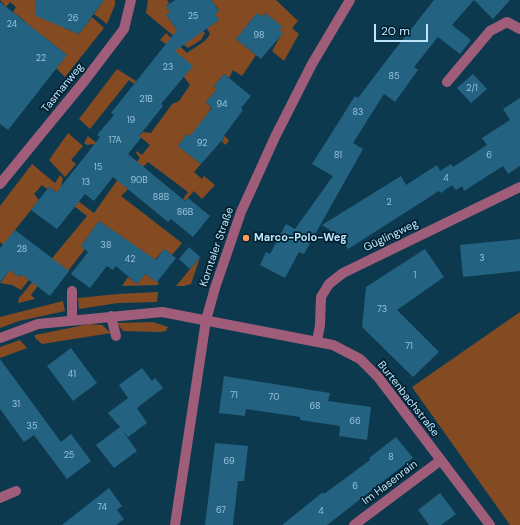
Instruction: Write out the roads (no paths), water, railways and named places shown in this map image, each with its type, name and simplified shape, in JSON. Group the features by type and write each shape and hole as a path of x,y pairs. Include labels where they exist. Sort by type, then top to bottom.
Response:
{"street":[{"name":"Tasmanweg","path":"0,184 86,79 124,29 131,0"},
{"name":"Korntaler Straße","path":"174,525 206,320 241,212 272,144 312,64 350,0"},
{"path":"447,82 490,31 508,22 520,29"},
{"name":"Güglingweg","path":"317,341 320,324 321,297 329,284 343,274 520,187"},
{"path":"72,291 72,320"},
{"path":"0,338 38,324 111,316 162,312 206,320"},
{"path":"111,316 116,336"},
{"name":"Burtenbachstraße","path":"206,320 333,345 360,359 378,377 490,525"},
{"name":"Im Hasenrain","path":"354,525 440,460"},
{"path":"0,498 16,491"}],"place":[{"name":"Marco-Polo-Weg","path":"246,238"}]}
